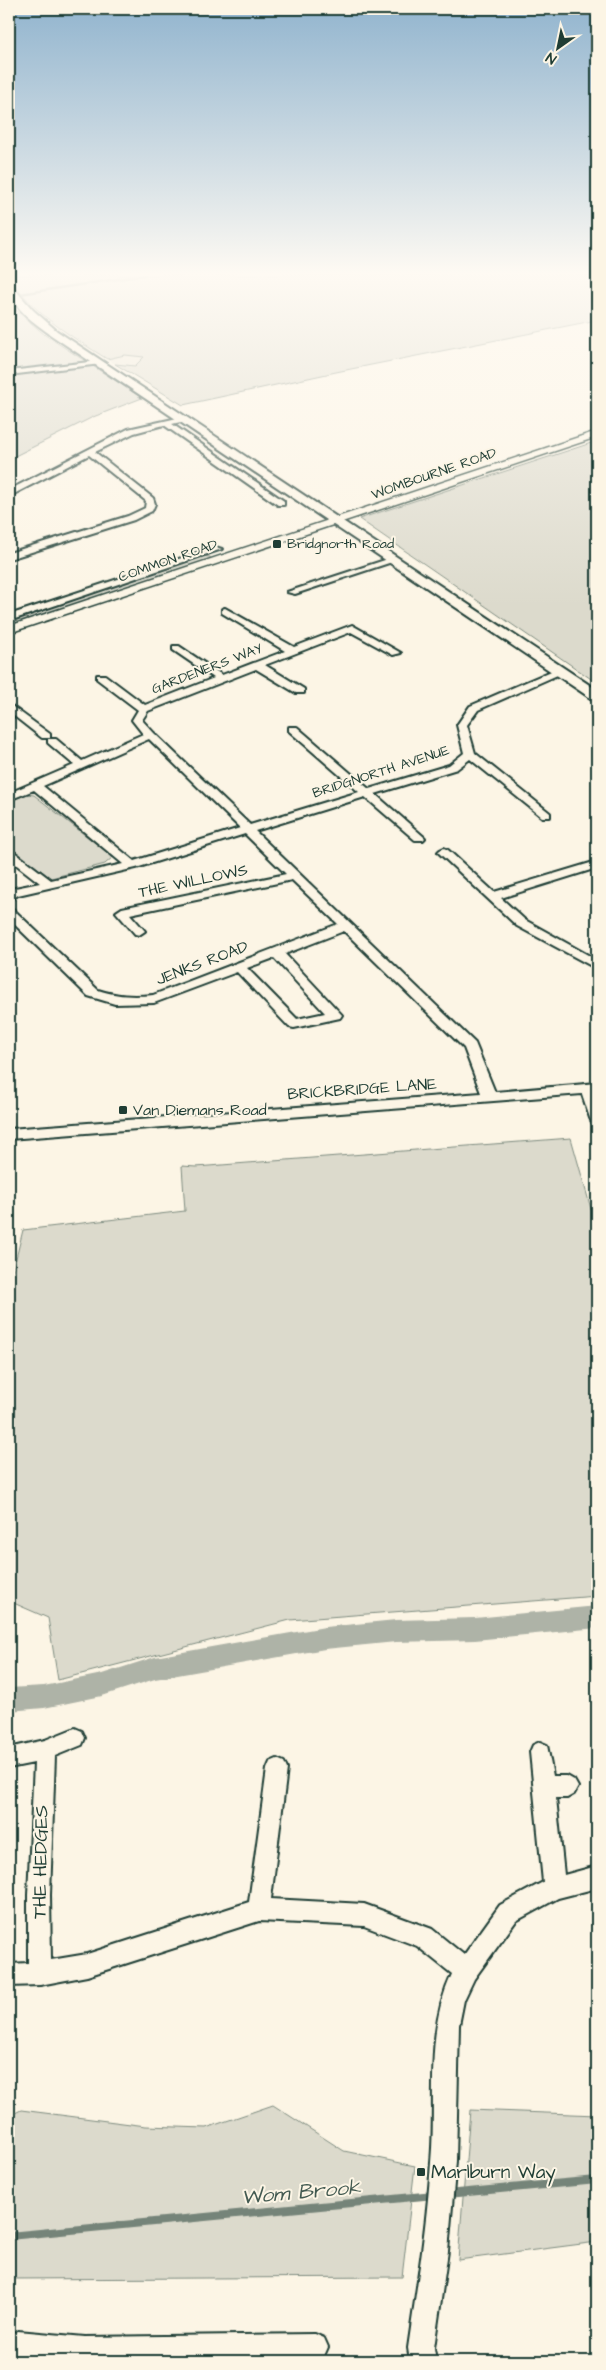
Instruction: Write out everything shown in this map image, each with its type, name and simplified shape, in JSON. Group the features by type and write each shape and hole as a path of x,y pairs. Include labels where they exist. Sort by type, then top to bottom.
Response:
{"main road":[{"path":"132,386 597,696"}],"street":[{"path":"9,492 131,431 182,419"},
{"path":"166,423 281,503"},
{"name":"WOMBOURNE ROAD","path":"336,521 597,434"},
{"path":"9,556 131,518 150,509 150,500 90,452"},
{"path":"249,479 268,475"},
{"name":"COMMON ROAD","path":"9,630 220,554 336,521"},
{"name":"COMMON ROAD","path":"9,618 209,552 220,554"},
{"path":"292,592 394,560"},
{"path":"308,587 318,593"},
{"path":"243,608 227,612 293,651"},
{"name":"GARDENERS WAY","path":"150,735 137,720 144,710 352,628 393,651 376,654"},
{"path":"195,648 179,651 221,679"},
{"path":"257,665 300,687"},
{"name":"BRIDGNORTH AVENUE","path":"248,831 453,767 470,754 467,737 462,725 474,708 560,671"},
{"path":"100,677 144,710"},
{"path":"9,707 81,765"},
{"path":"293,729 370,793 419,838"},
{"path":"9,797 150,735 470,1046 490,1098"},
{"path":"470,754 546,815"},
{"path":"35,785 132,865"},
{"path":"9,897 14,892 132,865 248,831"},
{"path":"444,852 521,922 544,937 597,965"},
{"path":"9,853 49,884"},
{"path":"458,863 472,857"},
{"path":"492,897 597,864"},
{"name":"THE WILLOWS","path":"139,931 122,912 294,876"},
{"name":"JENKS ROAD","path":"9,912 86,988 104,998 129,1001 154,999 345,926"},
{"path":"239,967 294,1024 335,1015 276,952"},
{"path":"592,1089 597,1118"},
{"name":"BRICKBRIDGE LANE","path":"9,1134 222,1116 490,1098 592,1089"},
{"path":"9,1758 45,1750 75,1738"},
{"name":"THE HEDGES","path":"40,1974 38,1895 45,1750"},
{"path":"540,1752 555,1888"},
{"path":"259,1910 278,1769"},
{"path":"544,1787 567,1786"},
{"path":"423,2361 422,2348 435,2251 444,2161 447,2025 453,1998 466,1971 508,1913 555,1888 597,1877"},
{"path":"9,1976 40,1974 87,1965 259,1910 364,1915 424,1937 466,1971"},
{"path":"18,2344 84,2356 315,2347"}],"shaded area":[{"path":"9,386 123,386 142,398 93,417 9,459 9,432 13,428 9,429"},
{"path":"151,386 273,386 183,405"},
{"path":"597,441 597,683 359,519 570,450"},
{"path":"204,556 211,559 9,627 9,621"},
{"path":"27,794 34,795 113,857 105,864 51,878 9,846 9,802"},
{"path":"571,1138 597,1230 597,1596 290,1620 58,1680 48,1618 9,1601 9,1287 23,1230 185,1211 182,1166 196,1167"},
{"path":"273,2105 344,2151 415,2166 402,2277 9,2279 9,2116 21,2110 146,2126 206,2128"},
{"path":"470,2110 597,2115 597,2242 458,2260"}],"waterway":[{"path":"9,1700 44,1697 102,1685 155,1668 325,1638 396,1631 475,1629 597,1617"},
{"name":"Wom Brook","path":"447,2194 597,2180"},
{"name":"Wom Brook","path":"9,2236 434,2195"}],"place":[{"name":"Bridgnorth Road","path":"277,544"},
{"name":"Van Diemans Road","path":"123,1110"},
{"name":"Marlburn Way","path":"421,2172"}]}
